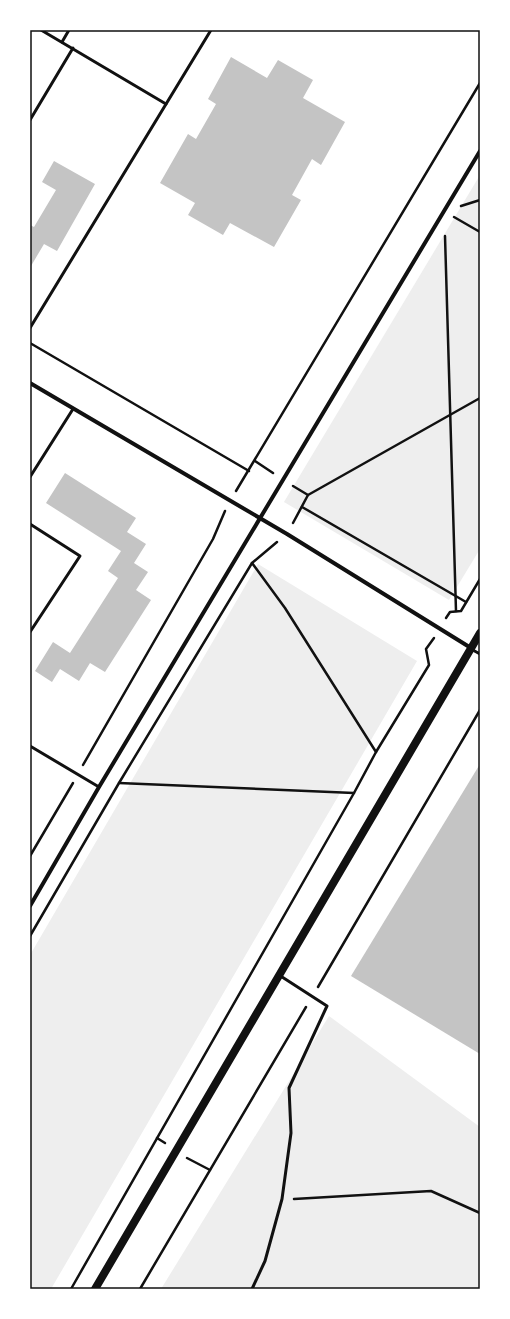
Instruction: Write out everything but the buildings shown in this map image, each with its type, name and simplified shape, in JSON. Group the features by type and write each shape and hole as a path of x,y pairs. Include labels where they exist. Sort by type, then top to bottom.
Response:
{"main road":[{"path":"96,1289 480,633"}],"street":[{"path":"30,906 282,479 480,150"},
{"path":"30,383 259,518 471,648"}],"lane":[{"path":"42,30 166,104"},
{"path":"62,42 69,30"},
{"path":"30,328 211,30"},
{"path":"30,120 73,48"},
{"path":"30,477 73,408"},
{"path":"30,524 80,556 30,632"},
{"path":"471,648 480,654"},
{"path":"30,746 99,787"},
{"path":"252,1289 265,1260 282,1199 291,1133 289,1088 327,1006 280,975"}],"path":[{"path":"30,856 213,539 229,501 249,471 480,83"},
{"path":"444,211 480,200"},
{"path":"444,211 480,232"},
{"path":"444,211 456,611"},
{"path":"30,343 249,471"},
{"path":"255,461 308,495 480,398"},
{"path":"302,507 466,602"},
{"path":"30,936 119,784 252,563 285,608 376,752"},
{"path":"70,1289 376,752 429,665 426,650 450,612 461,611 480,579"},
{"path":"119,784 354,793"},
{"path":"282,1199 431,1191 480,1213"}],"shaded area":[{"path":"480,175 480,549 449,600 284,502"},
{"path":"258,564 417,661 51,1289 30,1289 30,955"},
{"path":"329,1016 480,1127 480,1289 161,1289"}]}
